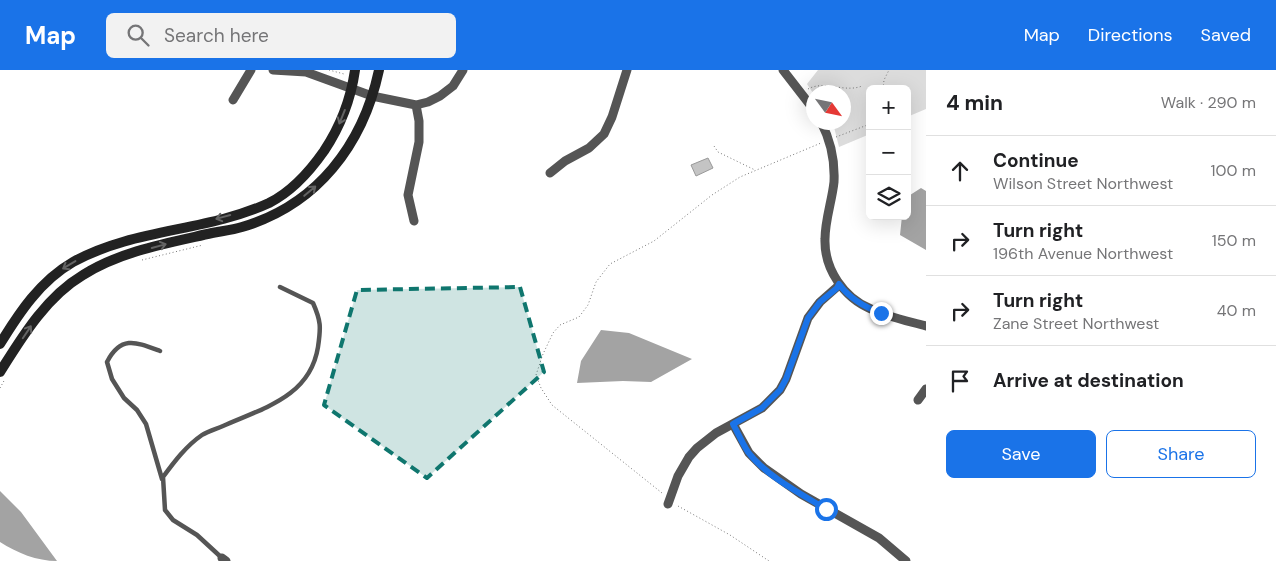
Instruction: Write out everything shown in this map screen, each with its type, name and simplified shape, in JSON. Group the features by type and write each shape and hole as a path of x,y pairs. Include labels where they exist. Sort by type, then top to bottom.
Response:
{"street":[{"path":"233,100 251,70"},
{"path":"273,70 306,72 372,96 416,106 440,96 453,86 463,70"},
{"path":"0,372 51,301 83,274 114,260 148,249 241,227 275,214 306,195 334,169 360,126 372,96 379,70"},
{"path":"550,173 565,161 589,148 604,134 612,117 627,70"},
{"path":"783,70 806,100"},
{"path":"0,344 29,302 55,274 73,262 110,245 126,240 240,213 270,202 284,193 308,171 328,145 342,117 351,88 351,72"},
{"path":"414,221 408,195 419,142 419,122 416,106"},
{"path":"824,130 832,149 834,169 825,244 831,269 839,284 852,298 869,309 926,326"},
{"path":"668,504 678,476 689,457 706,440 762,408 780,390 808,318 820,302 837,288 839,284"},
{"path":"918,400 926,389"},
{"path":"733,424 749,452 764,468 801,494 879,538 906,561"}],"lane":[{"path":"224,559 197,535 173,520 165,510 163,477 180,454 202,435 280,400 297,389 310,372 316,355 320,318 313,303 280,287"},
{"path":"160,351 135,342 121,344 112,353 107,362 112,379 124,398 137,410 146,424 163,482"}],"path":[{"path":"329,70 351,72"},
{"path":"883,85 889,70"},
{"path":"801,93 813,86 845,89 862,86"},
{"path":"836,137 866,126"},
{"path":"662,493 552,405 536,375 543,354 553,334 560,326 578,317 588,305 596,282 610,264 654,241 712,195 740,177 824,141"},
{"path":"714,146 718,152 755,171"},
{"path":"678,506 730,535 769,561"}],"highlighted area":[{"path":"520,287 544,372 427,478 324,405 357,290"}],"shaded area":[{"path":"818,70 926,70 926,109 911,115 911,85 866,85 866,136 839,147 835,130 851,130 851,85 807,84"},
{"path":"921,188 926,191 926,250 900,235 902,220 911,220 911,194"},
{"path":"601,330 629,333 692,359 651,382 577,383 581,361"},
{"path":"0,491 21,512 57,561 27,556 0,542"}],"building":[{"path":"708,158 713,168 696,176 691,165"}],"route":[{"path":"826,509 764,468 742,444 733,424 762,408 780,390 786,379 808,318 820,302 837,288 839,284 860,304 881,313"}]}
